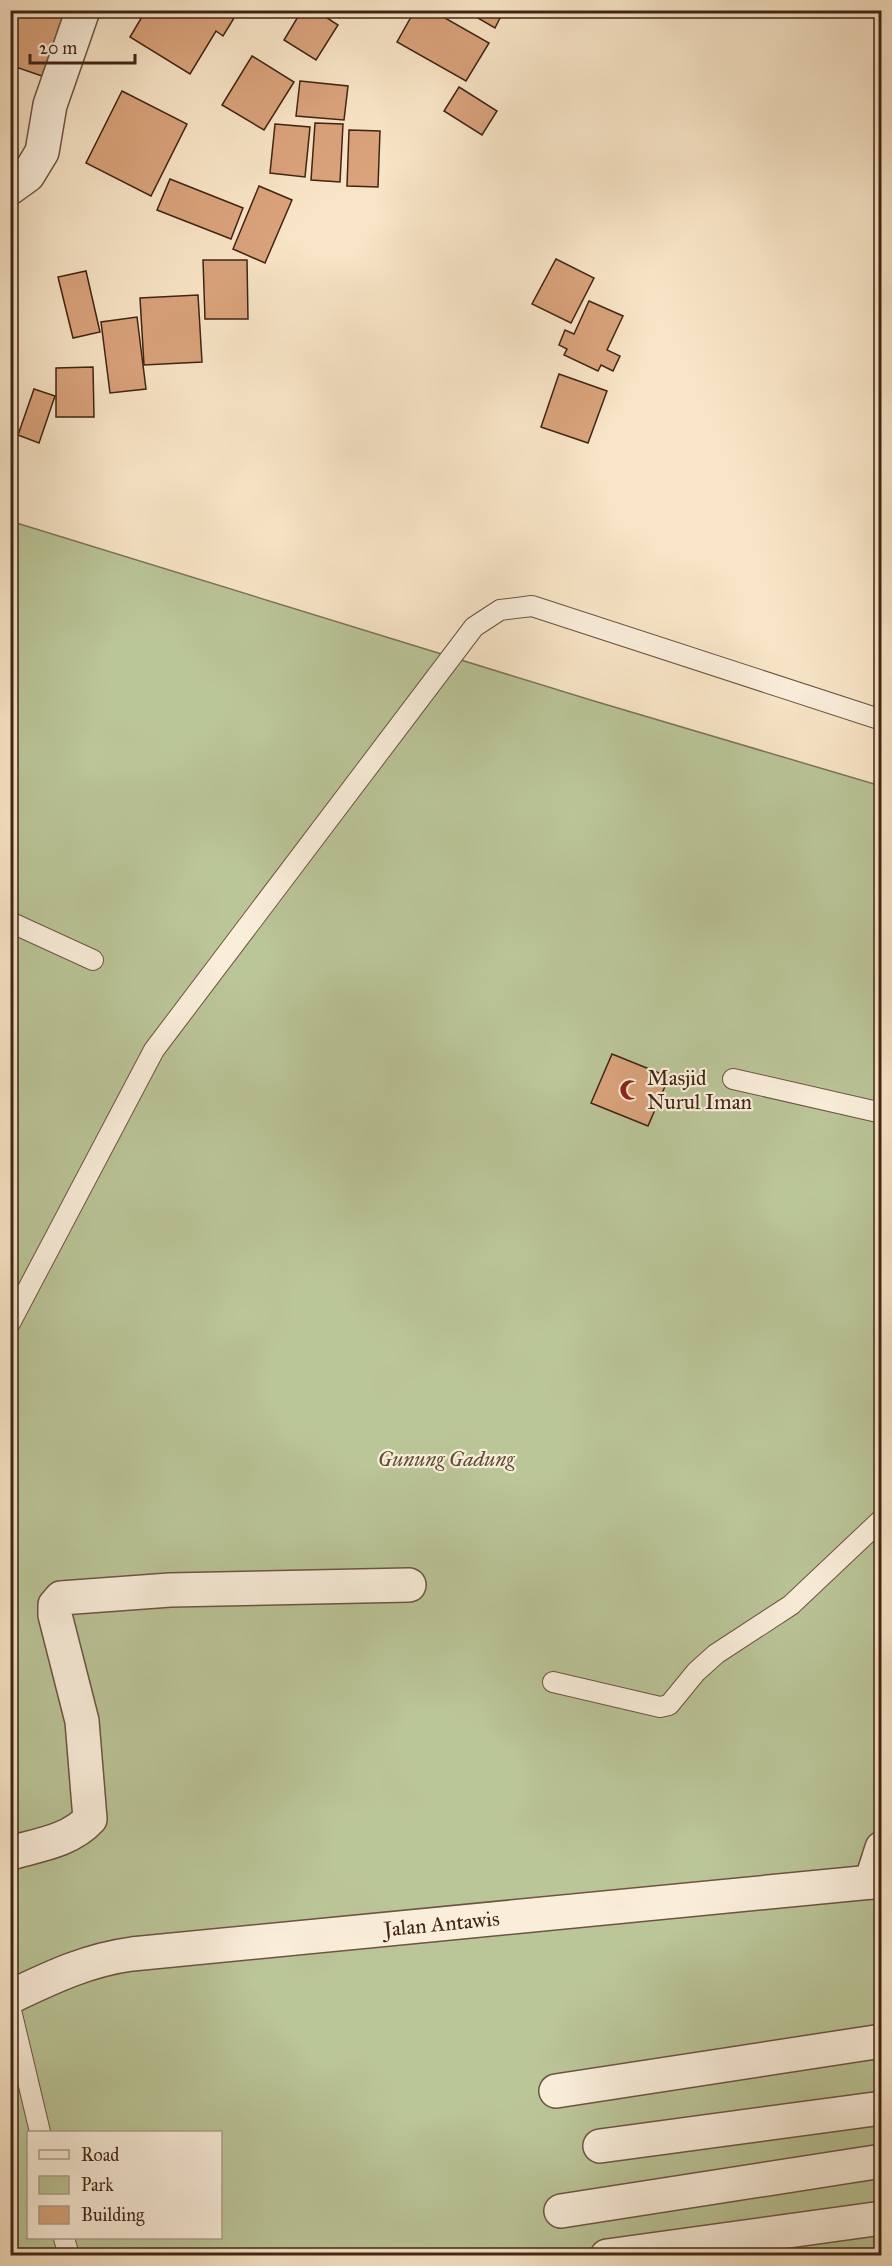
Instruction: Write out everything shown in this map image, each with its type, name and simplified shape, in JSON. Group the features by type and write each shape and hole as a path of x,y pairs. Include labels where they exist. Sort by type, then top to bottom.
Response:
{"street":[{"path":"10,188 28,175 42,152 50,105 83,10"},
{"path":"10,1852 65,1837 82,1828 90,1819 82,1721 55,1615 55,1605 61,1598 170,1590 409,1585"},
{"path":"876,1881 882,1848"},
{"name":"Jalan Antawis","path":"10,1997 81,1965 107,1957 876,1881"},
{"path":"556,2091 882,2041"},
{"path":"600,2145 882,2108"},
{"path":"561,2211 882,2161"},
{"path":"607,2256 882,2218"}],"lane":[{"path":"10,1323 154,1050 474,627 500,610 532,606 882,720"},
{"path":"10,921 93,960"},
{"path":"733,1079 882,1113"},
{"path":"553,1682 660,1707 669,1705 696,1672 716,1654 791,1605 882,1519"},
{"path":"10,2006 40,2131"},
{"path":"64,2239 69,2256"}],"green space":[{"name":"Gunung Gadung","path":"10,521 594,701 881,786 881,2255 11,2255"}],"building":[{"path":"12,10 48,10 63,16 42,76 10,65"},
{"path":"146,10 239,10 223,36 216,31 190,74 130,37"},
{"path":"302,10 315,10 338,25 316,60 284,40"},
{"path":"415,10 431,10 489,43 466,81 397,42"},
{"path":"464,10 504,10 495,28"},
{"path":"252,56 294,82 264,130 222,105"},
{"path":"300,81 348,86 344,120 296,116"},
{"path":"459,87 497,111 482,135 444,111"},
{"path":"122,91 187,124 151,196 86,163"},
{"path":"315,123 343,124 340,182 311,180"},
{"path":"275,124 310,127 305,177 270,173"},
{"path":"349,130 380,131 378,187 347,186"},
{"path":"170,179 243,208 231,239 157,210"},
{"path":"259,186 292,200 265,263 233,249"},
{"path":"556,259 594,278 571,323 532,304"},
{"path":"203,260 247,260 248,319 205,319"},
{"path":"86,271 100,332 73,338 58,277"},
{"path":"198,295 202,362 144,365 140,298"},
{"path":"589,301 623,316 607,350 620,356 613,371 601,365 598,371 564,355 567,349 559,345 565,330 574,334"},
{"path":"137,317 146,389 110,393 101,322"},
{"path":"93,367 94,417 56,417 56,368"},
{"path":"559,374 607,391 588,443 541,427"},
{"path":"34,389 55,396 39,443 18,435"},
{"name":"Masjid Nurul Iman","path":"612,1054 669,1077 648,1126 591,1103"}],"place":[{"name":"Masjid Nurul Iman","path":"630,1090"}]}
